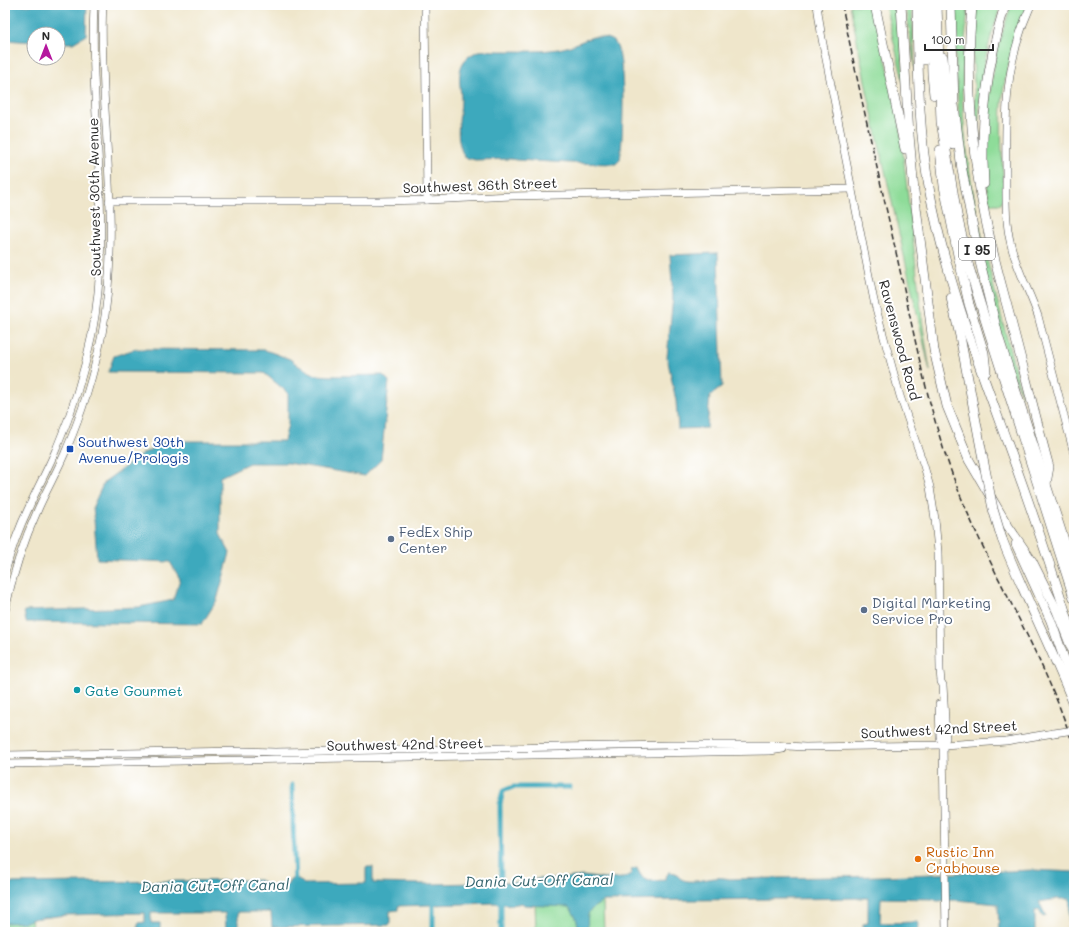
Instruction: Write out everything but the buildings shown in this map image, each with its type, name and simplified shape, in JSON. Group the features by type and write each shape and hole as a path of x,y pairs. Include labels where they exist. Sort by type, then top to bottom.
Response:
{"highway":[{"path":"876,5 914,191"},
{"path":"901,5 914,191 934,350 947,406 969,460 1006,523 1032,561 1056,611 1074,654"},
{"name":"I 95","path":"917,5 920,111 925,161 933,207 942,244 967,330 1016,465 1074,639"},
{"path":"924,5 926,121 932,180 956,277 986,372 1074,627"},
{"path":"930,5 932,74 944,186 966,290 984,353 986,372"},
{"path":"937,5 941,122 957,215 969,267 1074,598"},
{"path":"940,5 949,124 966,224 988,329"},
{"name":"I 95","path":"951,5 954,105 962,170 979,258 999,339 1074,571"},
{"path":"972,5 969,66 972,128 977,170 990,239 1049,467 1046,485"},
{"path":"990,239 984,170 984,110 992,53 1005,5"},
{"path":"942,244 944,265 960,336 993,509 1014,571 1064,679 1074,706"},
{"path":"1006,523 1051,621 1074,687"}],"street":[{"name":"Southwest 30th Avenue","path":"5,572 22,522 57,447 79,389 92,333 97,300 100,250 94,5"},
{"name":"Southwest 30th Avenue","path":"5,611 25,541 68,446 82,409 96,364 102,332 109,283 110,233 103,72 103,5"},
{"path":"425,5 427,200"},
{"name":"Ravenswood Road","path":"817,5 822,39 873,295 900,396 924,466 935,519 940,588 941,682 943,685 946,738 943,745 946,932"},
{"path":"1031,5 1013,57 1006,96 1007,224 1016,264 1038,316 1074,454"},
{"path":"95,72 103,72"},
{"name":"Southwest 36th Street","path":"109,201 277,202 427,200 522,195 852,189"},
{"name":"Southwest 42nd Street","path":"5,755 770,745 805,747 943,745 1006,741 1074,730"},
{"path":"574,754 582,751 585,747"},
{"name":"Southwest 42nd Street","path":"5,764 770,751 805,747"},
{"path":"412,756 426,750"}],"green space":[{"path":"850,5 873,5 898,110 923,327 930,371 867,91"},
{"path":"885,5 896,5 906,93"},
{"path":"906,5 912,5 915,72"},
{"path":"952,5 968,5 962,85 966,147 978,219 986,255 1022,397 1007,360 981,262 962,165"},
{"path":"977,5 1001,5 983,71 977,160 973,55"},
{"path":"1011,5 1028,5 1010,59 1003,93 1001,132 1004,197 1000,204 991,204 988,198 985,149 988,105 996,53"},
{"path":"603,901 604,932 536,932 535,902"},
{"path":"5,911 31,911 32,932 5,932"}],"water":[{"path":"5,5 87,5 86,35 73,43 66,43 66,26 26,26 26,41 5,40"},
{"path":"593,37 601,37 612,40 618,49 621,62 623,98 622,135 620,160 616,164 511,159 475,160 464,157 458,135 461,100 460,72 461,66 468,57 479,51 544,51 558,49"},
{"path":"718,253 722,387 710,396 707,428 678,429 676,401 667,357 673,297 670,255"},
{"path":"135,349 265,350 290,359 299,366 316,375 383,375 389,381 381,460 365,476 288,463 249,463 220,477 220,534 230,553 217,600 202,624 26,622 24,611 139,607 173,600 180,579 170,562 97,559 93,506 104,482 144,453 167,441 284,441 288,424 288,393 264,373 108,372 114,356"},
{"name":"Dania Cut-Off Canal","path":"366,867 373,867 373,883 426,884 535,882 535,879 583,876 605,879 623,878 631,874 632,869 637,868 642,877 651,881 664,880 669,872 676,873 680,878 686,881 692,881 714,878 882,876 1034,870 1074,872 1074,932 1068,932 1070,899 1057,899 1039,902 1046,916 1043,917 1039,910 1035,911 1035,932 999,932 998,904 957,900 937,901 933,899 881,898 880,923 918,922 918,932 863,932 863,924 868,923 868,898 604,901 589,913 588,932 578,932 576,919 569,907 524,905 522,903 512,905 494,903 398,906 398,910 390,911 390,925 272,927 271,912 238,912 238,932 226,932 225,913 151,913 151,923 160,923 160,932 138,932 138,923 145,922 145,913 66,915 33,919 26,922 5,923 5,883 259,880 264,882 265,886 287,885 290,879 299,879 304,884 366,883"}],"waterway":[{"name":"Dania Cut-Off Canal","path":"292,785 295,886"},
{"name":"Dania Cut-Off Canal","path":"501,889 500,804 503,791 513,787 570,787"},
{"name":"Dania Cut-Off Canal","path":"501,897 501,932"},
{"path":"433,899 433,932"}],"railway":[{"path":"842,5 862,103 929,400 945,453 954,479 983,547 1048,679 1074,748"}],"place":[{"name":"Southwest 30th Avenue/Prologis","path":"70,449"},
{"name":"FedEx Ship Center","path":"391,539"},
{"name":"Digital Marketing Service Pro","path":"864,610"},
{"name":"Gate Gourmet","path":"77,690"},
{"name":"Rustic Inn Crabhouse","path":"918,859"}]}
